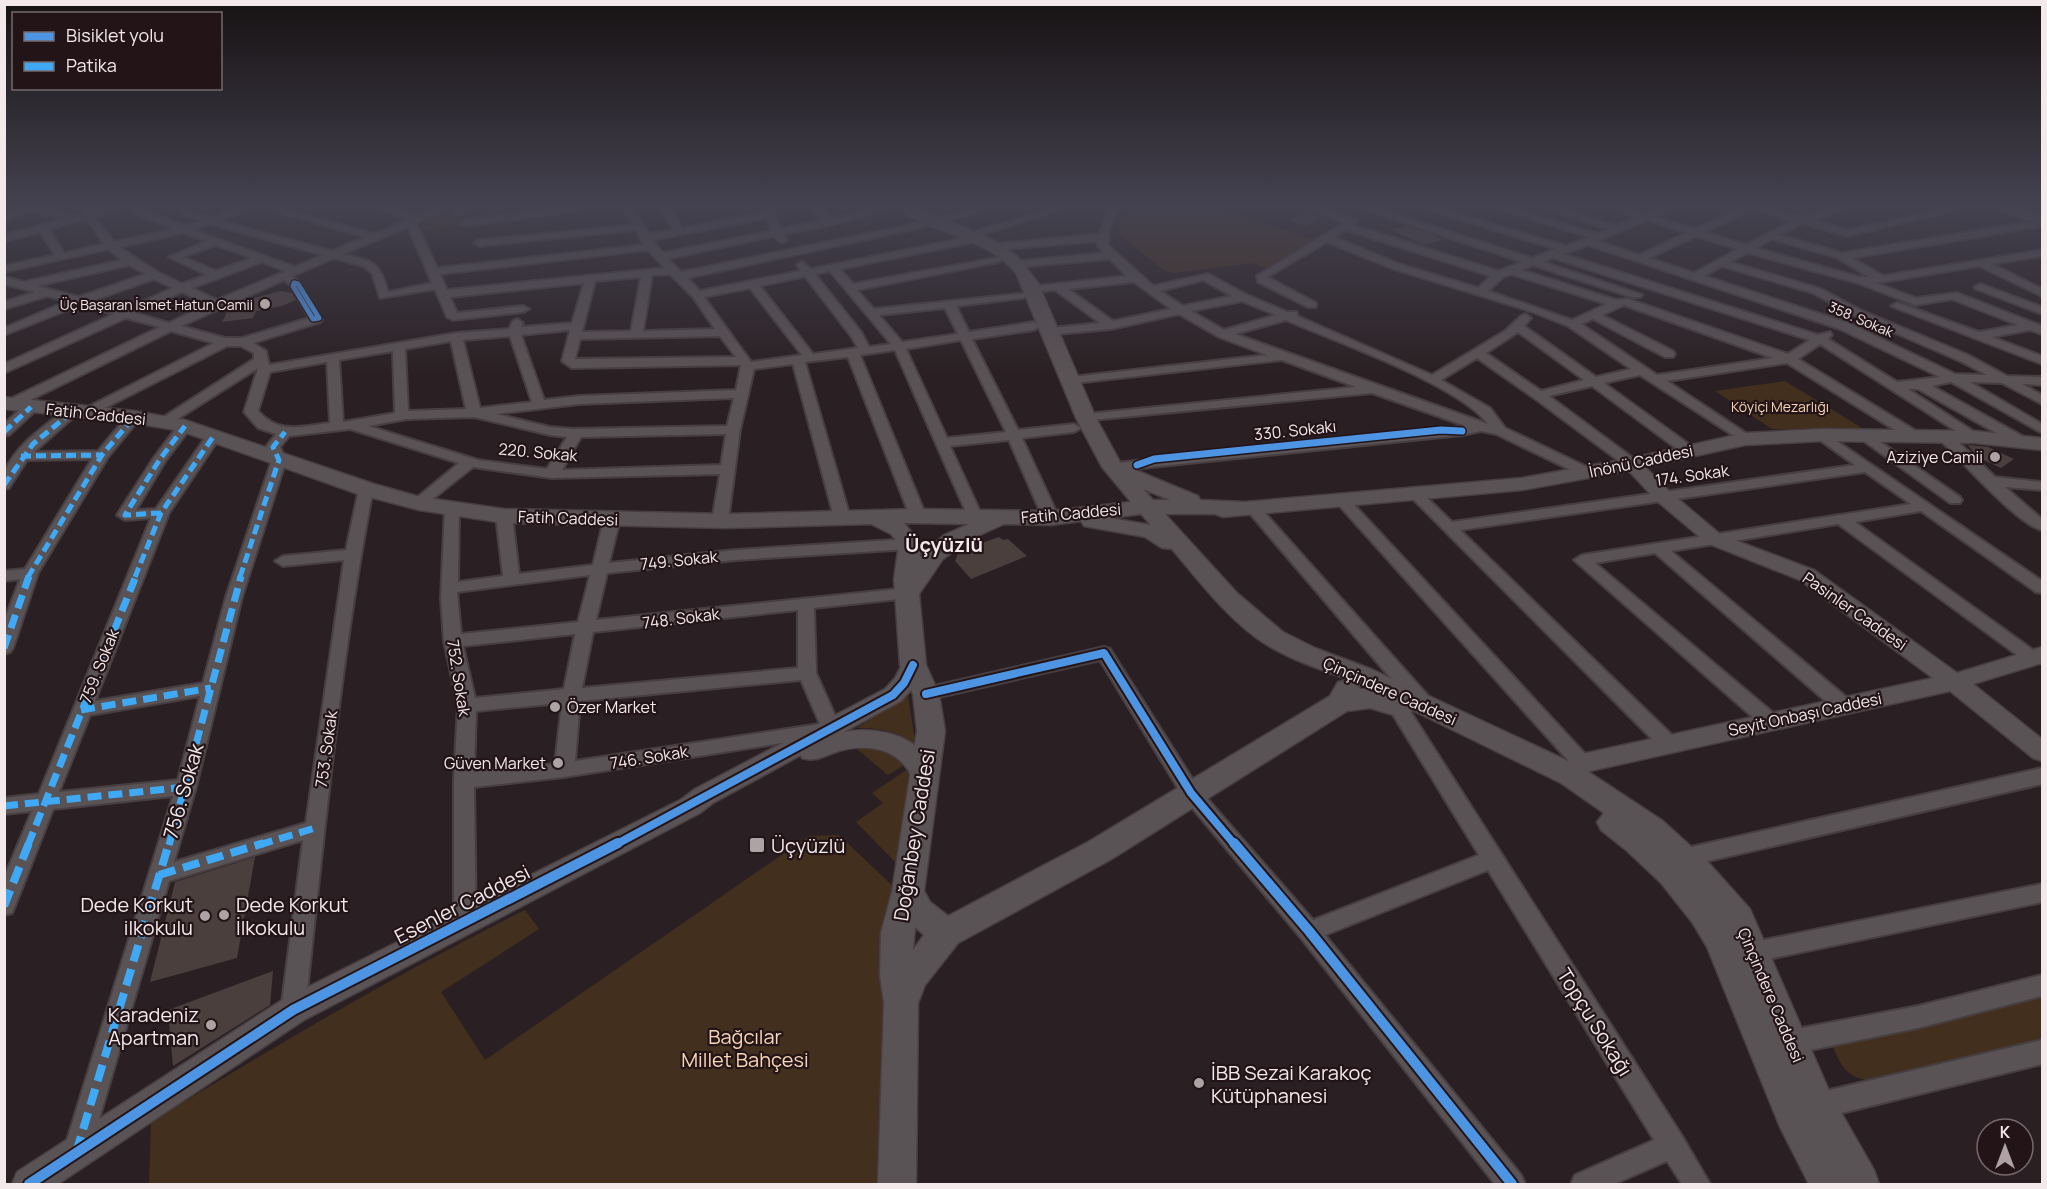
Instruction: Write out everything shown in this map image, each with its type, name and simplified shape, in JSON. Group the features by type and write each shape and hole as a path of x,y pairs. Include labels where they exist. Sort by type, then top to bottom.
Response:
{"main road":[{"name":"Çinçindere Caddesi","path":"1005,263 1028,292"},
{"name":"Çinçindere Caddesi","path":"1018,264 1040,330 1080,423 1095,465 1115,491 1118,503 1116,506 1099,511"},
{"name":"Çinçindere Caddesi","path":"1040,330 1071,381 1080,423 1145,507 1228,599 1243,612 1274,638 1306,654 1362,675 1411,705 1570,790 1637,841 1672,874 1703,912 1721,940 1793,1114 1829,1185"},
{"name":"Fatih Caddesi","path":"16,405 134,417 184,426 366,489 419,503 504,516 720,521 918,516 1051,518 1145,507 1239,507"},
{"name":"İnönü Caddesi","path":"1239,507 1416,495 1522,484 1588,473 1745,439 1866,435 1975,437 2043,444"},
{"path":"1112,467 1124,475 1185,499 1239,507"},
{"path":"1190,556 1178,535 1177,526 1189,517 1239,507"},
{"path":"876,518 899,529 910,544"},
{"path":"908,593 936,549 952,537 997,521 1018,518"},
{"path":"1051,518 1109,522 1152,532 1190,556"},
{"name":"Doğanbey Caddesi","path":"897,1185 901,1003 895,978 895,953 902,908 908,892 931,731 926,694 913,665 906,579 910,544"},
{"path":"901,1003 911,977 946,933 1099,851 1339,703 1348,687 1344,680 1306,654"},
{"name":"Çinçindere Caddesi","path":"1339,703 1352,699 1376,698 1411,705 1576,769 1696,870 1739,919 1817,1106 1860,1185"},
{"path":"908,892 919,912 946,933"}],"street":[{"path":"5,278 44,263"},
{"path":"20,286 120,263"},
{"path":"135,263 155,276 217,304"},
{"path":"191,263 216,275"},
{"path":"4,369 181,288 248,263"},
{"path":"5,278 20,286 44,293 225,342 243,342 316,320 291,273 270,263"},
{"path":"4,432 16,405 217,304 314,263"},
{"path":"365,263 377,272 384,296 440,290 531,285 647,273 676,273 738,263"},
{"path":"431,263 453,317 523,309"},
{"path":"434,272 491,263"},
{"path":"667,263 698,295 746,364 742,394 733,430 720,521"},
{"path":"756,263 767,281"},
{"path":"801,263 857,335 859,352 918,516"},
{"path":"698,295 853,263"},
{"path":"850,288 952,263"},
{"path":"1018,264 1024,263"},
{"path":"1121,263 1150,290 1223,334 1480,427 1500,431 1588,473"},
{"path":"1223,334 1290,316 1312,305 1262,280 1263,276 1284,263"},
{"path":"1389,263 1534,309 1572,324 1745,439"},
{"path":"1465,263 1499,275"},
{"path":"1479,293 1499,275 1525,263"},
{"path":"1544,263 1636,294"},
{"path":"1581,263 1820,339 1975,437"},
{"name":"358. Sokak","path":"1657,263 1844,326 1953,378 2043,429"},
{"path":"1696,276 1721,263"},
{"path":"1724,263 1816,291 1856,312 1964,358 2043,400"},
{"path":"1799,263 1859,280 1915,302 1953,295 2039,326"},
{"path":"1855,263 1879,278"},
{"path":"1859,280 1876,280 1972,263"},
{"path":"1984,263 2043,293"},
{"path":"833,268 899,346 974,516"},
{"path":"1510,270 1621,303 1789,359 1916,437"},
{"path":"636,334 647,273"},
{"path":"4,332 79,301 155,276"},
{"path":"1150,290 1204,276 1243,297 1432,380 1485,411 1500,431"},
{"path":"869,313 949,304 1057,286 1138,278"},
{"path":"590,279 574,331 568,361 576,365 746,364 804,359 965,336 1111,325 1243,297"},
{"path":"2020,282 2043,281"},
{"path":"753,284 804,359 842,517"},
{"path":"531,285 514,331 539,404"},
{"path":"1057,286 1111,325"},
{"path":"1572,324 1621,303 1650,286"},
{"path":"1980,287 2043,311"},
{"path":"4,306 44,293"},
{"path":"1870,297 2043,360"},
{"path":"949,304 1014,435 1051,518"},
{"path":"1432,380 1517,326 1534,309"},
{"path":"1656,379 1789,359 1844,326 1856,312"},
{"path":"1594,315 1669,354"},
{"path":"1517,326 1689,451"},
{"path":"1978,336 2039,326"},
{"path":"163,422 262,365 333,357 456,337 514,331 636,334 723,332"},
{"path":"456,337 474,413"},
{"path":"4,485 21,456 41,433 78,412 225,342"},
{"path":"243,342 260,351 262,365 251,412 263,425 285,432 344,426 402,416 474,413 579,400 742,394"},
{"path":"399,347 402,416"},
{"path":"1477,353 1539,394 1632,464"},
{"path":"333,357 344,426"},
{"path":"1071,381 1283,357"},
{"path":"1539,394 1643,370"},
{"path":"1894,386 1953,378 2043,381"},
{"path":"1921,384 2019,441"},
{"path":"943,443 1014,435 1080,423 1372,389"},
{"path":"474,413 549,431 576,433 733,430"},
{"path":"4,648 12,607 30,573 102,455 134,417"},
{"path":"161,513 125,515 184,426"},
{"name":"220. Sokak","path":"344,426 470,462 520,471 552,474 727,469"},
{"name":"330. Sokakı","path":"1112,467 1462,431 1480,427"},
{"name":"756. Sokak","path":"76,1154 186,787 234,597 279,460 273,447 285,432"},
{"path":"552,474 576,433"},
{"path":"1822,435 2043,588"},
{"path":"1866,435 1955,500"},
{"name":"759. Sokak","path":"4,906 161,513 213,437"},
{"path":"1945,437 2024,513 2043,526"},
{"path":"21,456 102,455"},
{"path":"419,503 470,462"},
{"name":"Pasinler Caddesi","path":"1632,464 1664,497 1714,539 1807,575 1953,682 2043,752"},
{"name":"174. Sokak","path":"1449,527 1868,467"},
{"path":"1990,481 2043,486"},
{"name":"753. Sokak","path":"293,1010 315,828 353,554 366,489"},
{"path":"1416,495 1669,744"},
{"path":"1342,500 1576,769"},
{"path":"1771,722 1582,560 1925,506"},
{"name":"Topçu Sokağı","path":"1239,507 1411,705 1492,859 1697,1185"},
{"name":"752. Sokak","path":"452,508 449,588 453,641 467,705 464,781 465,921"},
{"path":"504,516 512,579"},
{"path":"564,770 572,694 585,629 612,519"},
{"path":"1840,519 2038,657"},
{"name":"749. Sokak","path":"449,588 601,568 801,548 910,544"},
{"path":"1658,548 1844,706"},
{"path":"283,561 353,554"},
{"path":"4,576 30,573"},
{"name":"748. Sokak","path":"453,641 585,629 908,593"},
{"path":"806,603 807,674 832,729"},
{"path":"926,694 1104,653 1191,793 1310,931 1512,1185"},
{"name":"Seyit Onbaşı Caddesi","path":"1576,769 1669,744 1953,682 2038,657"},
{"name":"Esenler Caddesi","path":"29,1185 293,1010 691,806 704,796 832,729 893,695 904,683 913,665"},
{"path":"467,705 807,674"},
{"path":"81,710 211,688"},
{"name":"746. Sokak","path":"464,781 564,770 832,729"},
{"path":"691,806 725,797 817,749 861,737 890,742 905,750 917,762 925,781"},
{"path":"1682,858 2043,776"},
{"path":"4,806 186,787"},
{"path":"159,875 315,828"},
{"path":"1310,931 1492,859"},
{"path":"1754,952 2043,893"},
{"path":"1791,1042 1918,1017 2043,986"},
{"path":"1817,1106 2043,1052"},
{"path":"1584,1185 1673,1145"}],"green space":[{"path":"1155,263 1248,263 1174,273 1165,271"},
{"path":"1253,263 1283,263 1273,270"},
{"name":"Köyiçi Mezarlığı","path":"1785,381 1862,428 1772,429 1715,391"},
{"path":"908,696 916,747 903,737 888,731 856,728"},
{"path":"857,749 888,751 906,764 888,775"},
{"path":"908,769 912,777 900,867 856,822 883,803 872,793"},
{"name":"Bağcılar Millet Bahçesi","path":"839,835 898,891 886,979 877,1184 149,1184 151,1122 382,985 477,934 525,910 539,929 441,992 485,1060 809,836"},
{"path":"2042,994 2042,1040 1958,1061 1868,1080 1860,1079 1849,1073 1832,1045"}],"building":[{"name":"Üç Başaran İsmet Hatun Camii","path":"280,291 292,293 296,300 282,306 256,311 253,318 222,322 229,308 241,306 244,301"},
{"name":"Aziziye Camii","path":"1968,445 1988,447 2014,459 2001,468 1977,457"},
{"path":"999,537 1003,540 1008,539 1027,556 971,579 955,561 959,551"},
{"name":"Dede Korkut ilkokulu","path":"255,857 237,958 150,982 175,882"},
{"name":"Karadeniz Apartman","path":"273,971 270,1005 173,1066 168,1010"}],"marked path":[{"path":"4,432 31,407"},
{"path":"4,485 33,444 72,412"},
{"path":"4,648 30,573 102,455 134,417"},
{"path":"161,513 125,515 160,459 185,426"},
{"path":"76,1153 186,787 234,597 279,460 273,447 285,432"},
{"path":"4,906 161,513 213,437"},
{"path":"21,456 102,455"},
{"path":"81,710 211,688"},
{"path":"4,806 186,787"},
{"path":"159,875 315,828"}],"cycle path":[{"path":"294,283 298,284 319,318 313,319 293,286 294,283"},
{"path":"1137,465 1154,459 1441,430 1462,431"},
{"path":"926,694 1104,653 1191,793 1309,931 1512,1184"},
{"path":"29,1184 293,1010 691,806 704,796 893,695 904,683 913,665"}],"place":[{"name":"Üç Başaran İsmet Hatun Camii","path":"265,304"},
{"name":"Aziziye Camii","path":"1995,457"},
{"name":"Özer Market","path":"555,707"},
{"name":"Güven Market","path":"558,763"},
{"name":"Üçyüzlü","path":"757,845"},
{"name":"Dede Korkut İlkokulu","path":"224,915"},
{"name":"Dede Korkut ilkokulu","path":"205,916"},
{"name":"Karadeniz Apartman","path":"211,1025"},
{"name":"İBB Sezai Karakoç Kütüphanesi","path":"1199,1083"}],"district":[{"name":"Üçyüzlü","path":"944,544"}]}
